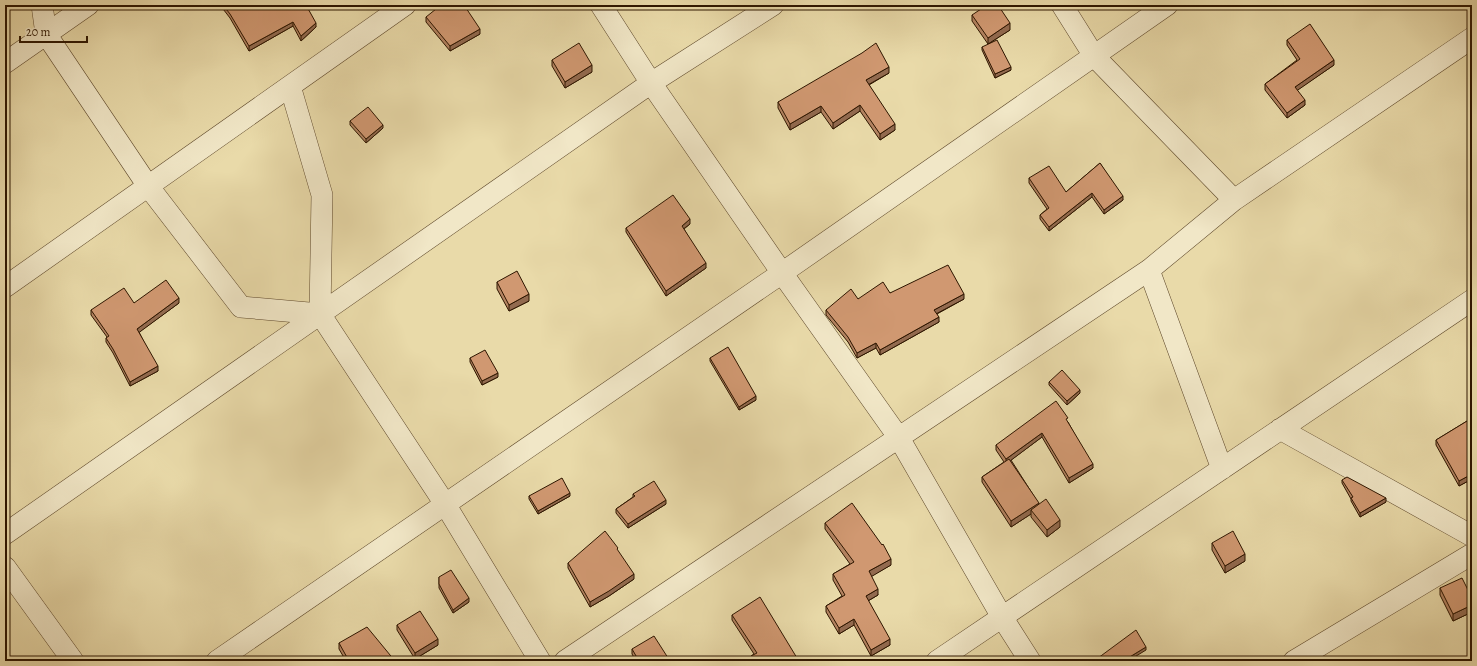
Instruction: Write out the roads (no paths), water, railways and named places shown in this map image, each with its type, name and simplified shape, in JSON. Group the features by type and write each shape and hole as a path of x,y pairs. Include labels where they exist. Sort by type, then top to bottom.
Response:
{"street":[{"path":"42,5 46,34 148,186 241,306 320,314"},
{"path":"5,63 88,5"},
{"path":"5,287 406,5"},
{"path":"601,5 782,273 899,438 1002,617 1030,661"},
{"path":"5,534 652,82 773,5"},
{"path":"1062,5 1094,56 1234,200"},
{"path":"217,661 782,273 1167,5"},
{"path":"565,661 1149,270 1234,200 1472,38"},
{"path":"290,86 322,195 320,314 445,504 540,661"},
{"path":"1149,270 1222,469"},
{"path":"936,661 1472,300"},
{"path":"1280,429 1472,536"},
{"path":"1294,661 1472,554"},
{"path":"5,567 73,661"}]}
